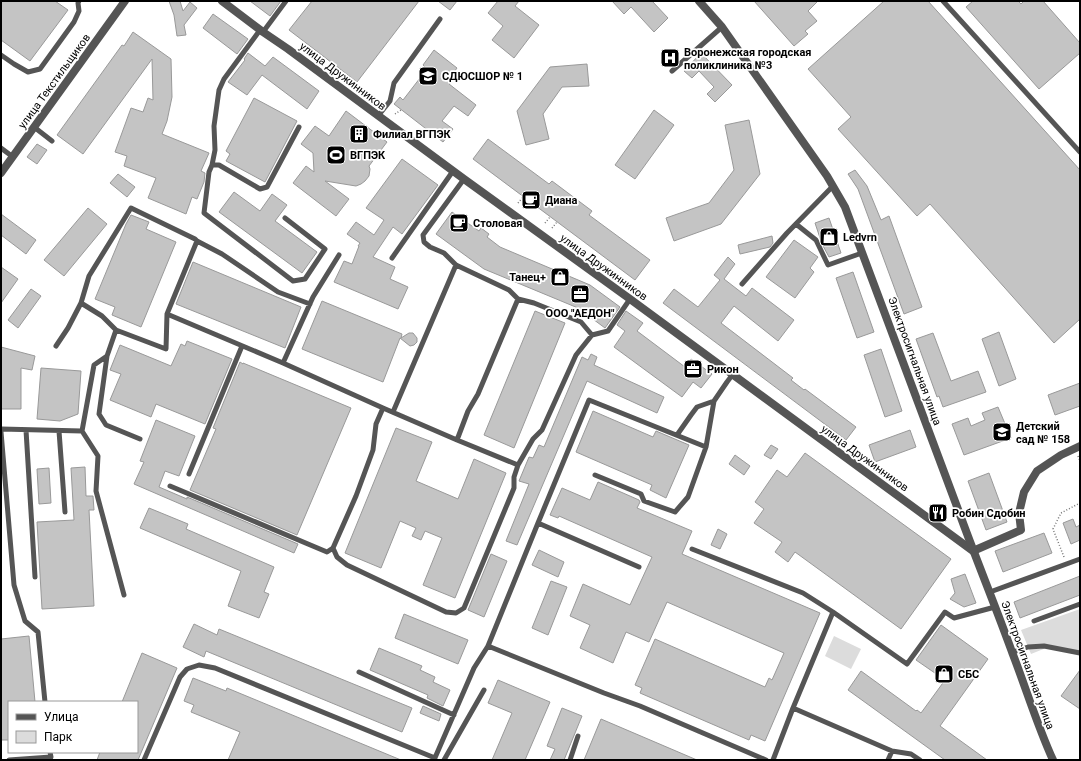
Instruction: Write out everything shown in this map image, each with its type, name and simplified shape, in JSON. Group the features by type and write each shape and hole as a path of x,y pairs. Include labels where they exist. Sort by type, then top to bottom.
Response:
{"street":[{"name":"улица Текстильщиков","path":"1,174 124,1"},
{"name":"улица Дружинников","path":"222,1 453,171 734,374 973,551"},
{"name":"Электросигнальная улица","path":"699,1 722,27 827,176 845,208 973,551 996,607 1037,722 1053,760"},
{"path":"973,551 1021,530 1019,513 1024,492 1037,471 1060,455 1080,446"}],"lane":[{"path":"1,55 28,72 40,69 74,22 78,11 78,3 80,1"},
{"path":"285,218 325,249 306,279 293,281 204,213 209,172 215,150 214,126 219,90 224,79 286,1"},
{"path":"943,1 1080,152"},
{"path":"378,116 390,101 394,83 440,19"},
{"path":"672,71 722,27"},
{"path":"34,127 52,141"},
{"path":"212,165 220,165 260,189 268,187 300,127"},
{"path":"1,148 13,157"},
{"path":"392,258 453,171"},
{"path":"464,179 447,205 423,235 424,242 430,247 444,253 456,265 509,290 518,299 534,303 581,322 592,335"},
{"path":"742,284 796,224 833,186"},
{"path":"56,346 81,304 89,276 131,208 195,238 196,241 222,254 278,292 310,304"},
{"path":"796,224 816,240 828,265 862,252"},
{"path":"81,304 102,316 116,330 166,349 167,314 196,241"},
{"path":"284,363 310,304 312,296 338,255"},
{"path":"393,412 456,265"},
{"path":"457,440 468,411 478,394 518,299"},
{"path":"333,548 337,557 347,565 446,612 456,613 464,608 514,488 514,477 518,465 533,439 542,430 576,355 592,335 608,331 630,299"},
{"path":"167,314 284,363 383,408 518,465"},
{"path":"116,330 107,356 99,414 106,425 140,439"},
{"path":"189,474 242,346"},
{"path":"107,356 94,365 82,431 98,456 96,491 124,595"},
{"path":"595,475 641,494 644,501 675,512 688,496 706,447 714,401 734,374"},
{"path":"144,760 180,677 187,669 199,665 215,668 435,759 474,668 488,646 589,400 706,447"},
{"path":"677,435 697,407 714,401"},
{"path":"170,486 327,552 333,548 356,496 373,450 376,424 383,408"},
{"path":"1,429 82,431"},
{"path":"26,430 34,578"},
{"path":"59,431 64,512"},
{"path":"1,432 14,585 25,621 38,632 45,701"},
{"path":"538,523 639,567"},
{"path":"692,549 803,593 833,612 907,664 945,612 954,618 996,607"},
{"path":"990,592 1080,559"},
{"path":"1034,621 1080,604"},
{"path":"773,760 833,612"},
{"path":"488,646 604,694 640,706 766,760"},
{"path":"1012,652 1028,647 1044,646 1080,653"},
{"path":"359,672 454,715"},
{"path":"444,760 484,690"},
{"path":"793,708 892,751 911,754 920,760"},
{"path":"570,760 578,736"},
{"path":"888,760 892,751"},
{"path":"9,760 51,757 50,753"}],"path":[{"path":"395,114 401,110"},
{"path":"518,203 523,197"},
{"path":"474,228 477,217"},
{"path":"545,223 550,217"},
{"path":"552,228 557,222"},
{"path":"1066,564 1053,529 1061,513 1080,503"}],"green space":[{"path":"1080,609 1080,652 1046,648 1031,654 1021,630"},
{"path":"834,636 861,649 851,669 825,656"}],"building":[{"path":"1,1 55,1 68,10 30,61 1,40"},
{"path":"169,1 180,1 183,11 190,2 197,8 184,25 186,35 177,36 174,15"},
{"path":"250,1 281,1 270,16"},
{"path":"312,1 419,1 357,82 289,30"},
{"path":"438,1 457,1 450,10"},
{"path":"498,1 519,1 515,6 539,25 514,58 492,40 503,26 488,13"},
{"path":"612,1 652,1 668,18 654,32 631,7 624,14"},
{"path":"754,1 818,1 808,11 817,21 805,31 808,34 794,46"},
{"path":"884,1 928,1 1080,170 1080,319 1054,343 930,204 917,216 838,129 851,117 808,69"},
{"path":"973,1 1018,1 1021,4 1024,1 1043,1 1080,43 1080,53 1039,89 966,7"},
{"path":"213,14 248,39 237,54 203,28"},
{"path":"133,32 171,59 172,97 167,121 162,134 209,153 201,171 205,173 204,182 197,199 192,197 186,214 148,198 156,178 124,166 127,156 115,152 131,108 143,112 148,98 153,100 152,59 83,154 57,135"},
{"path":"434,50 457,68 452,75 455,77 449,84 476,105 468,116 454,106 442,121 453,129 443,142 394,104 400,97 403,100 427,69 423,65"},
{"path":"248,53 265,66 273,57 319,91 307,109 262,75 247,95 228,82 245,60 244,59"},
{"path":"701,53 732,85 715,102 707,94 714,87 699,71 692,78 684,71"},
{"path":"587,64 589,86 562,87 543,114 549,139 526,145 517,111 550,67"},
{"path":"254,98 297,121 265,182 226,161 230,154 226,151"},
{"path":"654,110 674,125 635,179 615,165"},
{"path":"346,111 387,142 369,166 369,176 361,184 356,186 325,181 349,199 336,216 293,183 306,166 314,172 313,153 301,144 315,126 329,136"},
{"path":"749,120 760,174 721,224 674,241 666,218 709,203 734,170 725,125"},
{"path":"488,139 549,184 552,181 592,211 589,215 650,260 635,280 473,159"},
{"path":"37,144 47,150 37,164 27,157"},
{"path":"402,159 438,185 402,234 393,227 373,257 395,267 390,279 408,287 398,309 334,282 344,261 352,264 359,246 360,243 347,234 356,222 374,235 384,220 366,208"},
{"path":"855,170 867,186 881,220 889,216 922,307 904,314 858,189 848,174"},
{"path":"118,174 135,187 127,197 110,183"},
{"path":"234,192 260,211 272,194 287,205 275,221 317,252 302,273 219,212"},
{"path":"88,208 107,224 64,276 44,260"},
{"path":"452,212 479,231 481,228 489,234 487,237 500,247 590,285 620,307 605,328 578,308 484,269 436,234"},
{"path":"1,214 36,240 26,254 1,235"},
{"path":"131,215 149,222 146,229 176,242 141,327 112,315 115,307 95,299"},
{"path":"829,218 841,253 829,257 822,244 815,223"},
{"path":"772,236 773,243 770,247 740,254 738,245"},
{"path":"794,240 818,257 810,268 814,272 795,298 766,277"},
{"path":"728,257 735,264 724,279 746,296 752,288 794,320 778,341 734,306 721,323 793,378 791,380 856,427 846,440 663,303 674,289 698,307 720,280 714,275"},
{"path":"193,262 301,307 285,348 176,304"},
{"path":"1,267 18,279 1,303"},
{"path":"853,272 874,332 857,338 836,278"},
{"path":"31,289 41,296 18,328 8,320"},
{"path":"322,301 402,334 401,338 409,333 413,333 417,338 417,342 410,346 400,338 383,382 302,349"},
{"path":"535,311 565,323 514,448 484,435"},
{"path":"626,311 643,323 637,331 685,367 691,359 712,374 701,388 693,382 682,397 614,347 625,331 617,325"},
{"path":"999,332 1016,379 999,386 982,339"},
{"path":"933,333 951,381 978,371 986,392 943,407 939,396 937,397 916,339"},
{"path":"187,341 232,359 205,424 156,404 151,417 110,400 121,374 110,370 120,345 171,366 181,344 185,346"},
{"path":"1,347 35,356 32,370 21,368 21,409 1,409"},
{"path":"881,349 902,411 885,417 864,355"},
{"path":"591,354 597,357 594,365 664,397 657,413 587,381 517,545 506,541 529,484 519,481 529,457 533,458 539,445 544,447 582,357 588,360"},
{"path":"240,362 351,408 297,535 190,490 216,429 213,428"},
{"path":"41,368 81,371 78,414 60,421 37,419"},
{"path":"1080,383 1080,406 1055,415 1048,395"},
{"path":"998,407 1011,438 964,455 952,424 968,418 971,426 985,420 982,413"},
{"path":"593,411 653,437 656,431 689,445 666,498 650,490 652,485 576,452"},
{"path":"156,420 195,436 179,476 165,471 159,487 187,499 187,497 298,544 294,553 134,484 144,462 140,461"},
{"path":"396,428 432,442 416,481 458,499 474,459 506,473 455,598 423,585 442,538 425,531 421,540 412,536 416,528 400,521 381,568 345,553"},
{"path":"910,430 916,447 875,462 869,445"},
{"path":"771,445 778,449 771,459 764,455"},
{"path":"805,453 951,559 901,629 795,552 788,562 775,552 782,542 754,523 764,509 755,502 777,470 787,477"},
{"path":"735,455 750,466 744,475 729,464"},
{"path":"85,467 86,496 93,496 94,510 89,510 94,606 42,609 37,522 74,520 71,468"},
{"path":"49,468 51,503 39,504 37,469"},
{"path":"989,473 1007,522 986,530 968,481"},
{"path":"598,482 639,500 640,502 637,508 692,531 682,554 820,613 765,741 751,735 749,740 640,693 642,688 635,685 655,639 765,687 769,678 772,680 784,653 667,602 649,642 626,632 613,663 580,648 590,625 570,616 583,584 630,605 652,557 559,516 558,518 550,515 562,488 590,500"},
{"path":"149,508 188,524 186,529 274,567 264,592 269,594 259,618 228,606 241,571 140,528"},
{"path":"1073,519 1076,527 1080,525 1080,540 1071,544 1063,523"},
{"path":"718,529 727,534 720,549 711,545"},
{"path":"1044,533 1052,553 1003,572 995,551"},
{"path":"539,550 564,562 558,577 532,565"},
{"path":"491,554 507,561 484,617 468,610"},
{"path":"965,574 976,603 964,607 950,599 955,593 951,579"},
{"path":"1080,576 1080,595 1020,618 1014,602"},
{"path":"551,581 567,587 548,635 532,628"},
{"path":"404,614 468,640 458,664 395,638"},
{"path":"194,624 217,635 219,629 412,708 402,732 206,651 204,657 183,647"},
{"path":"941,625 988,659 940,726 987,760 945,760 848,690 861,671 916,711 917,710 921,713 945,680 916,660"},
{"path":"29,636 35,701 8,701 8,740 1,740 1,639"},
{"path":"379,648 422,666 420,670 435,677 433,682 450,690 443,706 427,698 428,695 370,670"},
{"path":"142,653 177,668 138,760 97,760 100,753 138,753 138,701 122,701"},
{"path":"1080,670 1080,709 1061,696"},
{"path":"193,678 226,691 227,688 401,760 228,760 240,732 191,712 194,705 184,701"},
{"path":"498,680 550,702 525,760 492,760 512,713 488,703"},
{"path":"423,706 441,714 439,721 420,713"},
{"path":"562,708 582,716 564,760 550,760 555,749 547,746"},
{"path":"601,719 697,760 584,760"}],"place":[{"name":"Воронежская городская поликлиника №3","path":"670,58"},
{"name":"СДЮСШОР № 1","path":"428,76"},
{"name":"Филиал ВГПЭК","path":"359,134"},
{"name":"ВГПЭК","path":"336,155"},
{"name":"Диана","path":"531,200"},
{"name":"Столовая","path":"459,223"},
{"name":"Ledvrn","path":"829,237"},
{"name":"Танец+","path":"560,277"},
{"name":"ООО \"АЕДОН\"","path":"580,294"},
{"name":"Рикон","path":"693,369"},
{"name":"Детский сад № 158","path":"1002,432"},
{"name":"Робин Сдобин","path":"938,513"},
{"name":"СБС","path":"944,674"}]}
